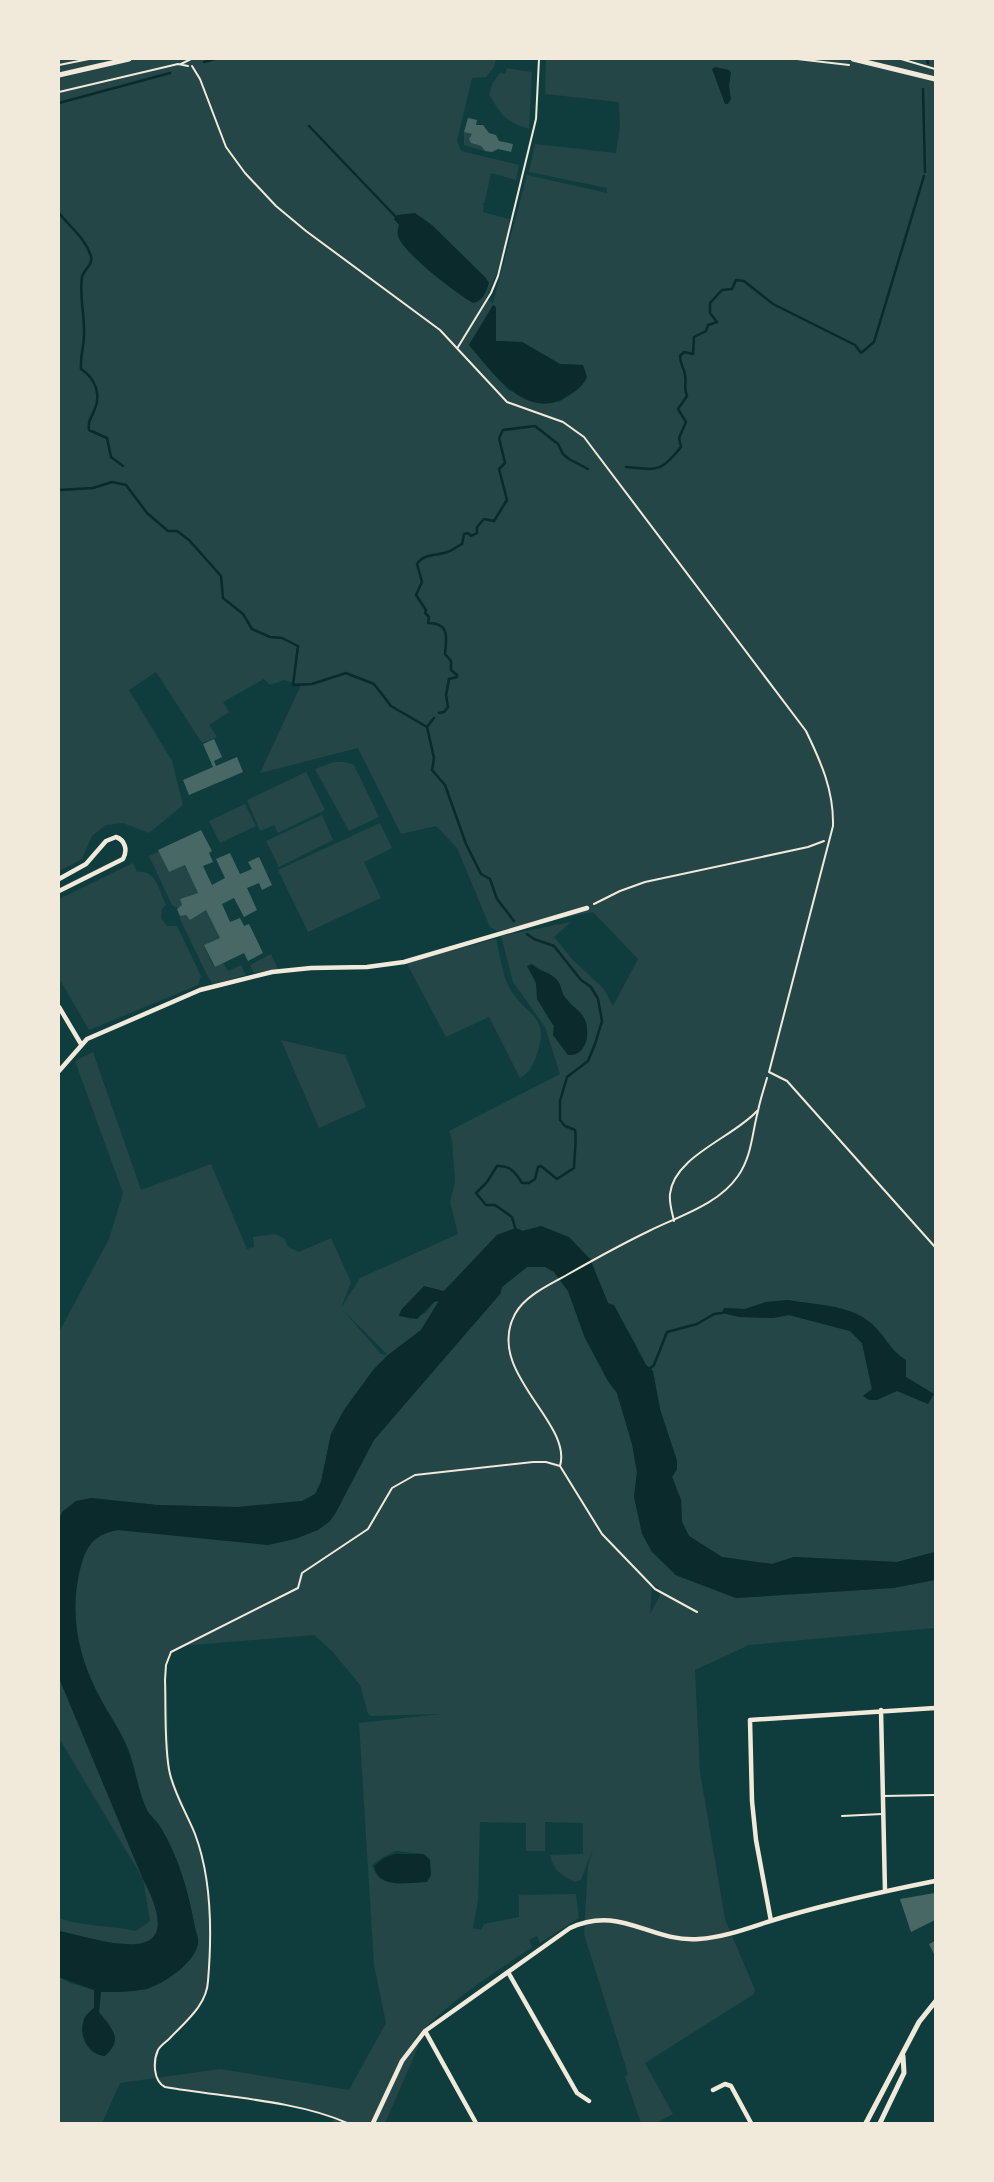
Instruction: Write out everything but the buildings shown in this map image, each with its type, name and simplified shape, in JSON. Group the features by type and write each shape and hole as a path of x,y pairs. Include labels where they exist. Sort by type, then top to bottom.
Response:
{"street":[{"path":"59,74 129,59"},
{"path":"853,59 935,79"},
{"path":"59,879 91,860 109,839 116,837 124,843 126,851 123,858 59,891"},
{"path":"59,1071 81,1044 87,1040 185,995 207,988 263,974 290,970 367,967 404,962 587,908"},
{"path":"59,1006 81,1044"},
{"path":"771,1920 756,1840 752,1802 750,1720 935,1708"},
{"path":"881,1710 885,1891"},
{"path":"373,2123 402,2061 410,2047 425,2031 570,1928 584,1921 620,1920 672,1938 697,1940 720,1937 771,1920 885,1891 935,1881"},
{"path":"508,1972 577,2093 589,2101"},
{"path":"866,2123 889,2076 903,2055 920,2022 935,2002"},
{"path":"425,2031 476,2123"},
{"path":"880,2123 904,2072 903,2055"},
{"path":"713,2090 725,2084 730,2086 751,2123"}],"lane":[{"path":"458,347 466,336 498,276 536,119 539,59"},
{"path":"192,66 200,79 226,147 265,195 306,231 416,311 458,347 507,402 571,426 584,437 806,731 821,763 830,789 834,812 831,838 769,1072 787,1081 935,1247"},
{"path":"884,1796 935,1795"},
{"path":"842,1816 884,1814"}],"path":[{"path":"59,66 89,59"},
{"path":"59,92 181,64 190,59"},
{"path":"797,59 850,65"},
{"path":"901,59 935,69"},
{"path":"181,64 192,66"},
{"path":"587,908 620,891 645,882 808,847 831,838"},
{"path":"560,1466 562,1446 528,1393 515,1367 508,1343 514,1315 522,1303 554,1281 674,1221 726,1188 738,1176 751,1146 758,1110 769,1072"},
{"path":"674,1221 670,1195 676,1179 701,1152 746,1123 758,1110"},
{"path":"347,2123 321,2113 230,2096 165,2087 159,2084 156,2078 158,2050 194,2012 205,1996 208,1986 212,1924 199,1848 170,1772 166,1665 171,1652 298,1588 302,1574 368,1529 392,1488 401,1482 415,1475 533,1462 546,1462 560,1466 602,1534 655,1589 697,1612"}],"shaded area":[{"path":"59,59 496,59 494,67 486,77 472,78 457,141 461,151 519,165 516,180 491,173 485,201 482,205 484,205 483,212 509,219 510,226 496,275 486,298 493,303 527,175 607,193 607,188 529,172 535,144 616,153 620,126 619,102 545,94 546,59 935,59 935,1552 897,1562 794,1557 772,1564 722,1557 689,1536 682,1522 681,1500 672,1477 677,1469 677,1461 660,1409 653,1371 646,1365 630,1334 608,1303 590,1259 541,1226 523,1231 516,1228 497,1235 444,1291 404,1317 411,1319 426,1313 434,1302 439,1300 421,1330 388,1355 374,1369 344,1410 331,1434 321,1482 315,1494 302,1501 238,1507 157,1505 91,1498 63,1511 59,1519 59,1332 109,1239 123,1193 75,1061 93,1052 141,1190 211,1164 247,1249 254,1247 253,1237 275,1234 285,1239 288,1247 299,1252 331,1238 351,1282 341,1308 360,1278 458,1234 450,1202 455,1182 452,1140 449,1131 560,1074 545,1027 513,982 501,936 571,922 554,937 573,960 604,989 613,1006 638,959 593,912 497,931 490,927 457,848 436,826 401,834 358,748 260,773 301,685 284,680 270,685 264,679 223,702 229,712 209,725 217,737 202,743 156,672 129,690 172,761 183,805 149,833 123,823 106,825 92,836 82,859 59,871","holes":["493,306 496,307 496,341 522,342 560,364 583,365 580,387 559,402 509,391 469,345","532,964 537,969 556,979 564,996 583,1017 553,1035 554,1026 544,1010","788,1300 808,1304 888,1343 895,1354 905,1360 905,1377 933,1394 928,1404 897,1390 872,1389 862,1343 850,1331 789,1315 773,1318 740,1317 722,1313 724,1308 745,1309 766,1302","341,1308 387,1354 381,1354"]},
{"path":"715,67 729,70 731,73 729,86 731,99 728,104 725,104 712,69"},
{"path":"507,68 532,72 529,129 505,117 489,95 493,82 500,73 505,74"},
{"path":"464,132 472,134 469,139 471,143 481,146 485,151 464,145"},
{"path":"415,213 432,225 486,278 489,283 482,298 473,303 455,291 431,272 402,243 398,235 399,225 394,219 397,215"},
{"path":"493,305 496,307 496,341 522,342 560,364 583,365 587,377 581,386 568,396 553,403 538,403 525,399 500,380 469,345"},
{"path":"334,762 346,762 354,765 379,817 349,831 315,769"},
{"path":"306,772 325,810 278,833 274,825 260,831 247,800"},
{"path":"245,804 256,826 220,843 209,821"},
{"path":"322,815 333,840 279,867 266,841"},
{"path":"380,823 392,848 364,862 381,898 308,932 278,870"},
{"path":"159,851 169,872 185,865 198,893 180,899 182,905 179,909 172,905 149,856"},
{"path":"133,863 137,872 143,872 153,877 166,905 162,909 161,918 167,926 177,926 201,976 198,985 89,1030 59,978 59,899"},
{"path":"206,910 220,938 204,946 214,967 223,963 228,971 241,965 246,975 213,984 208,977 180,919 180,915 186,915 190,919"},
{"path":"496,939 509,987 515,997 539,1024 541,1032 540,1043 533,1064 528,1072 520,1078 489,1017 446,1037 406,962"},
{"path":"271,954 278,969 254,973 250,965"},
{"path":"532,964 557,980 568,1002 583,1016 586,1022 587,1035 586,1042 580,1052 568,1055 553,1035 554,1026 537,999 536,983 527,966"},
{"path":"281,1040 345,1055 366,1107 319,1128"},
{"path":"541,1226 569,1237 590,1259 608,1303 614,1305 646,1365 653,1371 660,1409 677,1461 677,1469 672,1477 681,1500 682,1522 689,1536 722,1557 772,1564 794,1557 897,1562 935,1552 935,1580 893,1588 736,1598 676,1575 652,1552 642,1534 634,1497 637,1472 632,1444 617,1393 608,1381 585,1338 568,1291 554,1272 545,1267 527,1267 502,1287 500,1294 374,1440 335,1514 329,1522 318,1530 295,1539 268,1545 118,1530 101,1535 95,1539 87,1550 79,1574 75,1604 78,1634 85,1664 97,1692 126,1745 147,1810 161,1828 178,1864 190,1902 198,1938 196,1950 192,1958 170,1977 146,1989 101,1992 99,2012 114,2034 115,2039 111,2050 105,2056 93,2052 85,2042 82,2030 85,2017 94,2008 94,1990 59,1977 59,1931 101,1941 139,1944 151,1939 158,1927 155,1908 59,1678 59,1519 63,1511 76,1501 91,1498 157,1505 238,1507 302,1501 315,1494 321,1482 331,1434 344,1410 374,1369 388,1355 421,1330 439,1301 434,1302 417,1319 399,1316 401,1310 424,1286 444,1291 497,1235 516,1228 523,1231"},
{"path":"527,1267 545,1267 554,1272 568,1291 585,1338 608,1381 617,1393 632,1444 637,1472 634,1497 675,1575 736,1598 893,1588 935,1580 935,1628 749,1645 695,1670 700,1772 725,1919 755,1990 754,1994 645,2063 673,2114 656,2123 641,2123 625,2077 628,2074 584,1934 588,1866 593,1848 581,1880 575,1882 558,1872 553,1865 550,1855 583,1854 583,1823 545,1822 545,1851 526,1851 526,1823 480,1822 478,1900 473,1928 481,1930 484,1924 519,1917 519,1895 576,1894 579,1918 540,1943 537,1936 529,1940 532,1947 456,2000 415,2038 419,2045 385,2123 331,2123 335,2118 321,2113 230,2096 165,2087 159,2084 155,2078 120,2083 102,2123 59,2123 59,1977 70,1983 94,1990 94,2008 85,2017 111,2026 99,2012 101,1992 146,1989 161,1982 185,1965 196,1950 198,1941 190,1902 178,1864 161,1828 147,1810 128,1748 104,1706 85,1664 77,1634 75,1604 79,1574 87,1550 95,1539 101,1535 118,1530 268,1545 335,1514 373,1440 500,1294 502,1287","holes":["652,1584 658,1587 660,1596 650,1614","314,1635 332,1651 360,1685 368,1714 371,1716 441,1714 359,1723 374,1965 386,2023 349,2090 220,2069 156,2078 158,2050 194,2013 208,1986 212,1924 201,1855 170,1772 166,1665 171,1652 182,1646","396,1851 424,1854 430,1859 430,1875 427,1882 393,1883 381,1879 376,1874 372,1865"]},
{"path":"788,1300 842,1309 852,1312 871,1323 896,1352 906,1360 906,1377 934,1394 928,1404 897,1391 877,1400 869,1400 863,1396 872,1389 862,1343 850,1331 789,1315 773,1318 740,1317 722,1313 724,1308 745,1309 766,1302"},
{"path":"59,1678 143,1879 59,1738"},
{"path":"395,1854 423,1854 430,1860 431,1875 427,1882 395,1883 382,1879 377,1874 374,1866 384,1858"},
{"path":"143,1879 155,1907 158,1928 155,1936 149,1942 138,1946 122,1945 59,1931 59,1918 78,1923 136,1931 150,1921"}],"waterway":[{"path":"204,62 215,59"},
{"path":"927,59 928,63"},
{"path":"59,103 170,73"},
{"path":"923,89 925,172"},
{"path":"309,126 396,217"},
{"path":"626,467 658,468 668,462 681,447 679,438 686,422 678,409 687,396 680,356 684,352 693,354 694,337 706,331 708,325 717,322 710,313 710,303 722,290 732,289 736,280 744,281 773,304 855,345 861,353 874,342 924,176"},
{"path":"59,213 81,238 91,256 91,262 83,274 81,284 84,328 81,369 90,377 97,393 96,405 89,422 89,430 107,438 111,457 123,466"},
{"path":"439,713 444,712 448,707 446,695 449,679 457,677 457,675 451,670 451,661 445,654 446,633 444,629 435,624 428,623 429,617 416,595 422,582 417,564 423,558 449,551 462,544 464,534 468,533 471,536 477,533 477,527 484,519 494,521 507,500 499,469 505,463 499,438 503,430 535,426 558,444 563,454 569,459 588,469"},
{"path":"59,490 93,488 112,482 126,485 147,513 168,531 177,531 189,540 221,576 223,598 243,614 252,629 270,637 282,638 298,646 293,685 312,684 346,673 374,684 391,706 427,727 434,758 432,770 445,785 466,844 481,874 490,879 497,899 514,921"},
{"path":"427,727 434,718"},
{"path":"516,1231 512,1217 495,1205 486,1205 476,1193 487,1182 497,1166 512,1170 522,1183 529,1183 535,1179 538,1167 541,1166 557,1179 574,1168 576,1134 575,1130 565,1126 560,1120 560,1101 567,1077 588,1061 602,1021 598,999 591,987 581,980 554,946 534,939 527,934"},
{"path":"648,1370 654,1365 667,1332 697,1324 714,1314 722,1313"}]}
